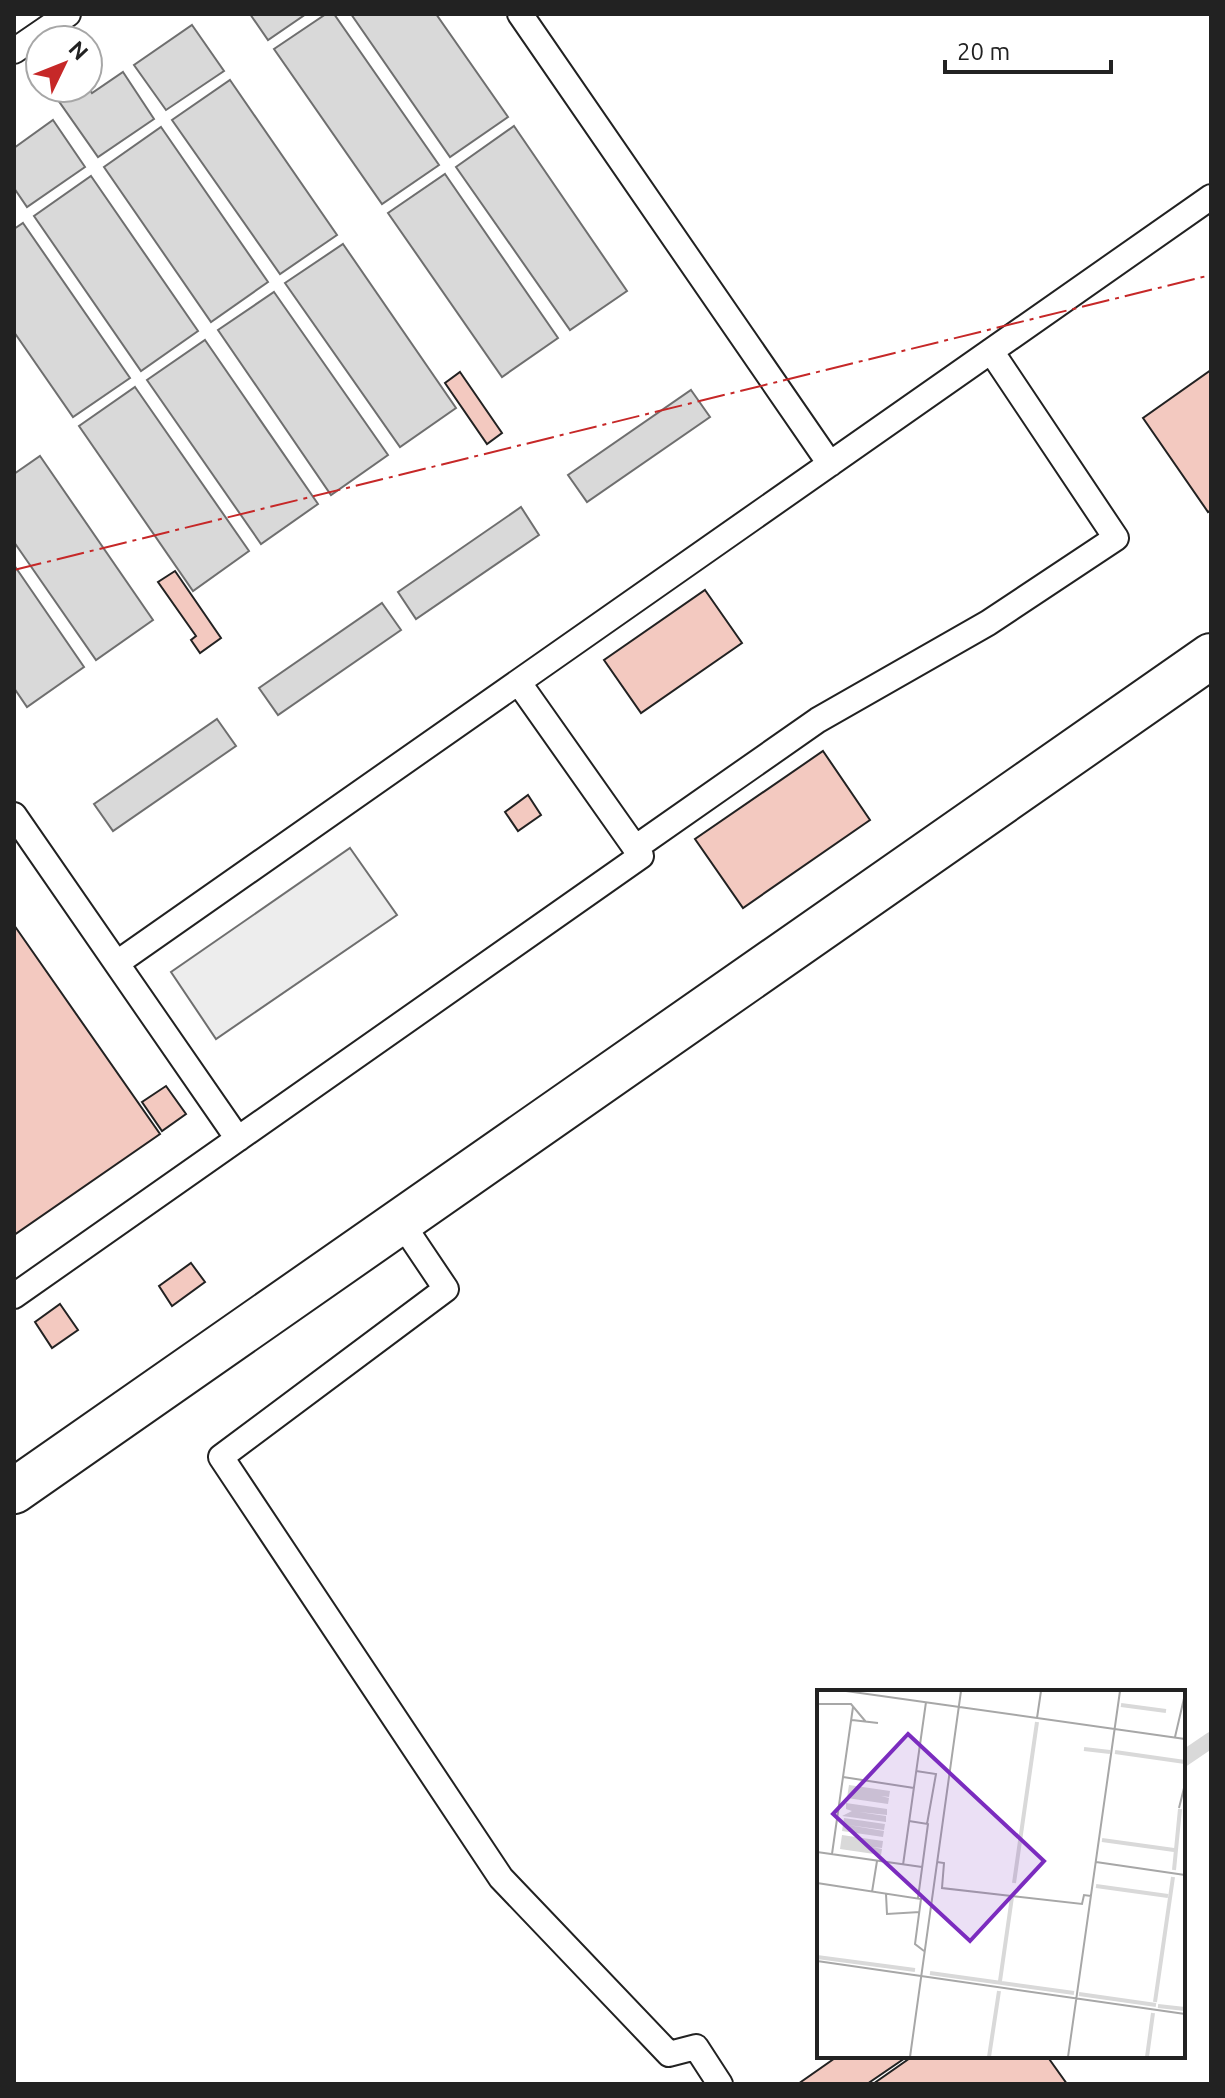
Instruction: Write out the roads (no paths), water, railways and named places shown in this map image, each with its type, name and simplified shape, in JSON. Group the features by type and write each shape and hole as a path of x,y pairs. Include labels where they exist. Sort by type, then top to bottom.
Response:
{"street":[{"path":"14,1491 1211,656"}],"lane":[{"path":"14,51 68,14"},
{"path":"520,14 830,464"},
{"path":"117,963 1211,197"},
{"path":"635,848 818,720 988,623 1116,538 991,351"},
{"path":"14,1296 641,856 519,683"},
{"path":"14,815 238,1139"},
{"path":"401,1222 446,1289 221,1457 501,1878 669,2054 696,2047 720,2084"}],"waterway":[{"path":"1185,1758 1211,1740"}]}
